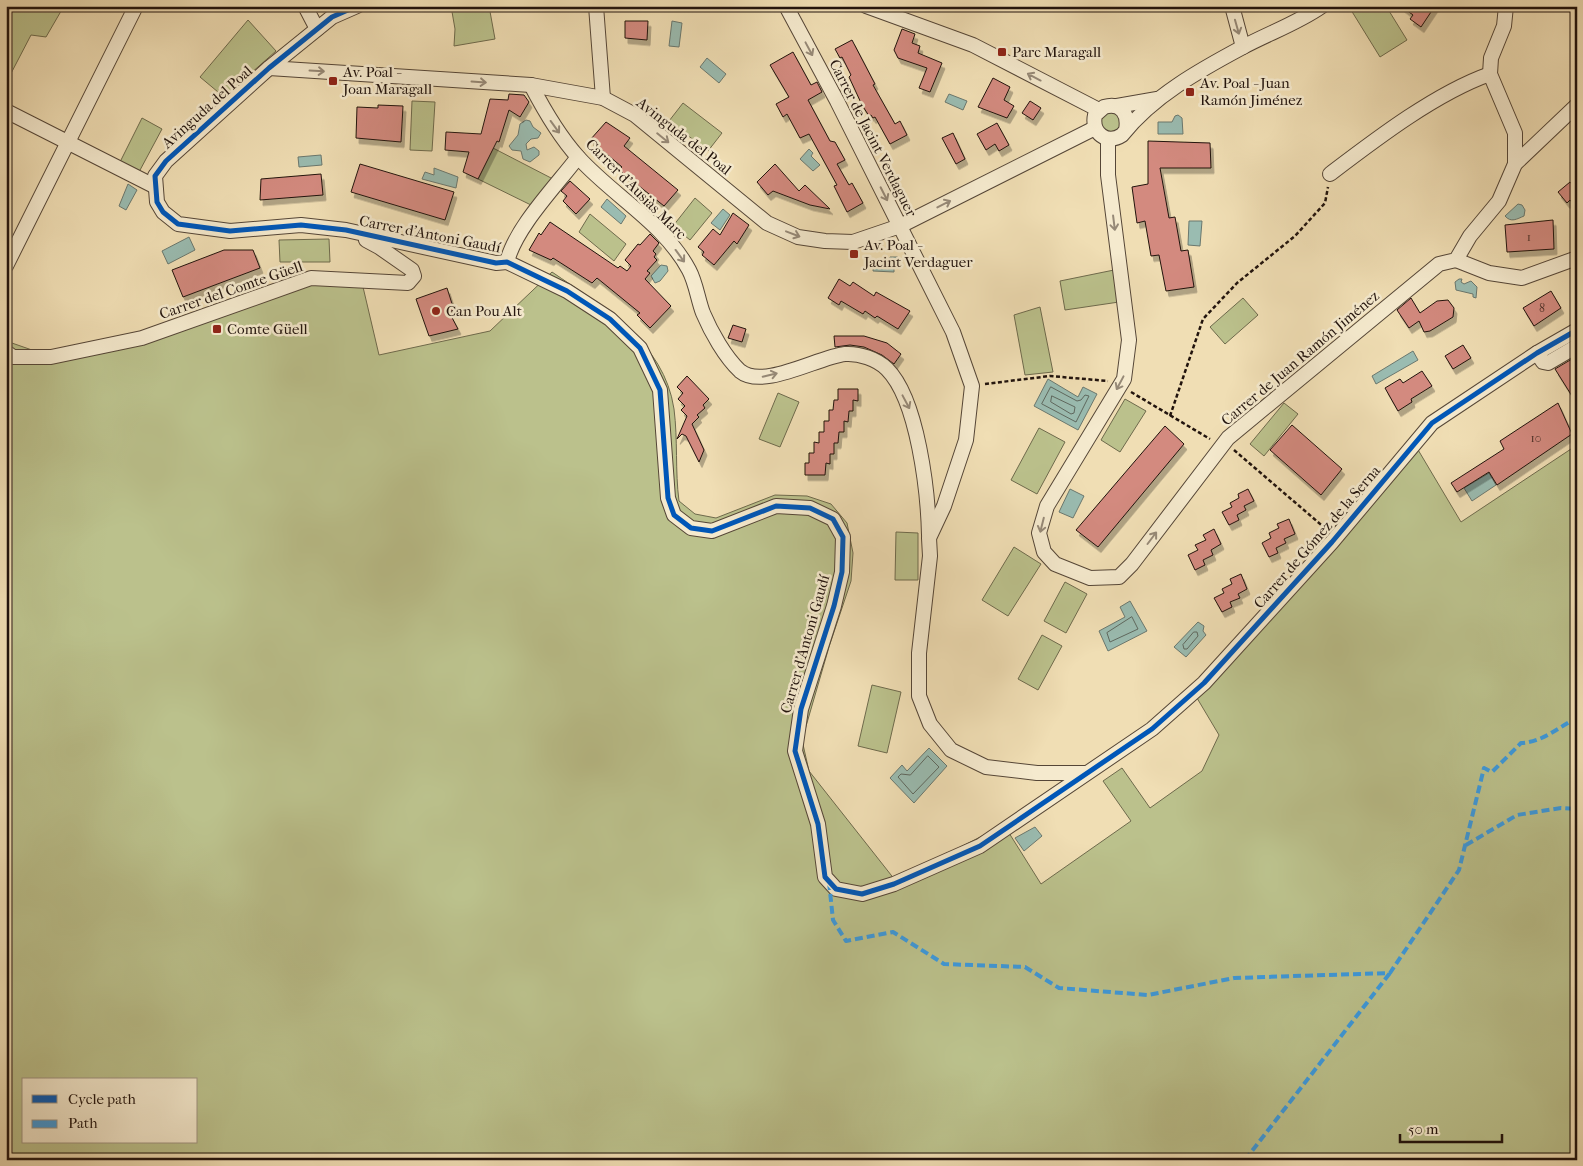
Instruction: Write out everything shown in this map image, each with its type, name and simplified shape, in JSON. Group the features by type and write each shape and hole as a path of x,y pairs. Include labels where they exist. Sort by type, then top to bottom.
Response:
{"street":[{"path":"6,266 136,6"},
{"path":"305,6 317,29"},
{"path":"268,68 332,17 357,6"},
{"path":"596,6 603,98"},
{"name":"Carrer de Jacint Verdaguer","path":"786,6 953,332 972,386 966,440 944,506 930,538 930,556 919,662 919,696 930,724 950,750 986,767 1037,773 1085,772"},
{"path":"866,6 973,45 1099,110"},
{"path":"1232,6 1243,47"},
{"path":"1157,99 1117,106 1110,105 1099,110 1094,122 1095,128 1100,136 1108,139 1118,138 1157,99 1243,47 1310,14 1322,6"},
{"path":"1506,6 1504,26 1491,58 1490,74 1515,133 1515,164"},
{"name":"Avinguda del Poal","path":"154,186 155,176 166,161 268,68 530,85 603,98 636,115 767,223 798,237 834,241 853,242 900,226 1095,128"},
{"path":"1330,174 1380,136 1467,82 1490,74"},
{"name":"Carrer d'Ausiàs Marc","path":"530,85 545,112 578,157 665,237 681,258 690,272 704,314 722,348 741,372 764,378 846,354 875,360 887,369 912,413 928,510 930,538"},
{"path":"1577,105 1515,164 1499,201 1470,236 1456,260 1488,273 1522,278 1577,258"},
{"path":"1117,106 1124,112 1128,120 1126,130"},
{"path":"6,111 154,186 160,207 178,224 230,231 301,225 346,230"},
{"name":"Carrer de Juan Ramón Jiménez","path":"1108,139 1108,175 1129,340 1124,379 1046,506 1039,532 1044,552 1055,564 1090,578 1119,577 1132,564 1224,444 1439,264 1456,260"},
{"path":"507,262 512,249 537,206 578,157"},
{"name":"Carrer d'Antoni Gaudí","path":"346,230 496,263 507,262 566,291 610,319 640,348 660,390 668,498 674,515 691,528 712,531 776,506 810,508 833,519 843,537 842,572 834,606 801,709 796,751 818,824 825,877 836,889 862,894 894,884 980,846 1085,772"},
{"name":"Carrer del Comte Güell","path":"6,352 13,357 52,357 142,338 311,278 408,283 414,276 412,270 379,247 346,230"},
{"name":"Carrer de Gómez de la Serna","path":"1085,772 1152,729 1204,683 1335,537 1432,423 1536,353 1577,330"},
{"path":"1536,353 1543,362 1548,363 1577,346"}],"path":[{"path":"1170,416 1203,320 1238,283 1295,236 1325,203 1330,174"},
{"path":"972,386 1050,376 1110,381 1120,385 1170,416 1224,444 1335,537"}],"green space":[{"path":"6,6 64,6 46,37 31,35 6,83"},
{"path":"451,6 489,6 495,39 454,46 455,29"},
{"path":"1357,6 1386,6 1407,40 1380,57 1351,10"},
{"path":"248,20 276,51 224,97 200,77"},
{"path":"412,101 435,102 432,151 410,150"},
{"path":"683,103 722,133 708,151 669,121"},
{"path":"1111,112 1118,115 1121,122 1118,129 1111,132 1104,129 1101,122 1104,115"},
{"path":"142,118 162,129 139,172 120,162"},
{"path":"493,148 553,179 533,206 478,179"},
{"path":"695,198 712,213 690,240 673,226"},
{"path":"590,214 626,244 614,261 579,232"},
{"path":"329,239 330,262 280,262 279,240"},
{"path":"1114,270 1119,302 1065,310 1060,281"},
{"path":"552,272 628,328 658,364 668,385 674,409 679,501 695,514 716,518 775,495 807,496 831,504 847,523 853,553 851,581 829,647 802,740 809,771 895,880 1004,825 1041,884 1131,821 1103,781 1122,768 1150,808 1202,771 1219,735 1191,688 1302,565 1411,438 1461,522 1577,445 1577,1160 6,1160 6,338 9,342 32,350 112,350 305,284 363,287 379,355 490,331"},
{"path":"1243,298 1258,315 1225,344 1210,327"},
{"path":"1040,307 1053,372 1025,375 1014,315"},
{"path":"778,393 799,402 780,447 759,439"},
{"path":"1125,399 1146,411 1120,452 1101,440"},
{"path":"1284,403 1298,414 1264,456 1250,444"},
{"path":"1039,428 1065,442 1037,494 1011,480"},
{"path":"896,532 918,533 918,580 895,580"},
{"path":"1014,547 1041,564 1008,616 982,600"},
{"path":"1065,582 1087,594 1066,633 1044,621"},
{"path":"1042,635 1062,646 1038,690 1018,679"},
{"path":"872,685 901,692 887,753 858,746"}],"water":[{"path":"672,21 682,23 679,47 669,46"},
{"path":"707,58 726,74 719,83 700,67"},
{"path":"949,94 967,101 963,110 945,102"},
{"path":"1178,115 1182,118 1183,134 1158,134 1158,122 1172,122 1175,116"},
{"path":"526,120 530,121 533,127 541,133 538,138 531,139 526,144 527,150 534,147 539,151 539,155 530,162 523,159 521,151 512,150 509,146 518,135 520,124"},
{"path":"809,149 813,153 811,156 820,165 813,171 800,159"},
{"path":"321,155 322,165 299,167 298,157"},
{"path":"434,168 458,177 456,188 422,179 425,172 434,175"},
{"path":"128,184 137,190 126,210 119,206"},
{"path":"607,199 626,216 621,224 601,207"},
{"path":"1518,204 1522,205 1525,210 1524,216 1514,220 1507,218 1505,216"},
{"path":"723,209 730,215 720,230 711,223"},
{"path":"1189,221 1202,221 1200,246 1188,245"},
{"path":"189,237 195,250 168,264 162,251"},
{"path":"890,257 898,257 898,265 894,265 894,272 873,271 874,261 890,261"},
{"path":"661,265 667,266 668,271 660,281 655,283 651,276"},
{"path":"1462,279 1461,282 1464,284 1471,281 1477,287 1476,298 1473,297 1473,294 1456,290 1455,282"},
{"path":"1413,351 1418,360 1376,384 1372,376"},
{"path":"1048,379 1078,397 1083,387 1097,394 1078,430 1034,406"},
{"path":"1489,473 1496,485 1472,501 1464,488"},
{"path":"1070,489 1084,496 1073,518 1059,512"},
{"path":"1130,601 1147,631 1108,651 1099,631 1125,617 1120,607"},
{"path":"1198,622 1204,626 1203,631 1206,635 1186,657 1174,647"},
{"path":"929,748 947,766 914,803 890,778 902,765 907,771"},
{"path":"1035,827 1042,836 1024,851 1015,838"}],"building":[{"path":"1401,6 1435,6 1421,27 1410,19 1413,15"},
{"path":"625,21 648,21 647,40 625,38"},
{"path":"902,29 915,34 912,43 920,46 918,53 942,63 930,92 919,88 927,68 898,58 894,50"},
{"path":"852,40 875,84 873,85 895,124 900,121 907,135 890,144 875,117 869,116 862,105 849,77 851,75 842,57 840,58 835,49"},
{"path":"793,52 811,85 817,82 822,92 808,100 830,141 835,142 845,160 837,164 849,185 852,183 863,203 847,212 834,186 837,185 809,134 800,138 787,114 783,117 776,104 789,97 770,65"},
{"path":"993,78 1010,87 1004,100 1014,106 1007,118 978,107"},
{"path":"509,94 524,95 529,102 520,117 509,110 499,142 497,141 478,179 463,172 469,152 445,150 446,132 481,134 490,99 508,100"},
{"path":"1030,101 1041,108 1033,120 1022,113"},
{"path":"378,105 403,106 401,142 356,138 357,107 378,108"},
{"path":"606,122 630,138 624,146 678,190 664,206 619,170 622,167 590,140"},
{"path":"997,123 1009,145 999,151 995,144 986,150 977,134"},
{"path":"953,133 965,159 956,164 942,138"},
{"path":"1148,141 1210,143 1211,168 1160,168 1169,218 1175,217 1181,251 1188,250 1194,287 1166,291 1159,255 1151,256 1145,221 1137,223 1132,187 1148,184"},
{"path":"360,164 454,192 445,220 351,192"},
{"path":"775,164 799,191 805,185 830,209 810,205 773,191 768,195 757,182"},
{"path":"321,174 323,195 260,200 261,179"},
{"path":"570,181 590,199 576,214 563,201 567,196 561,191"},
{"path":"1570,182 1577,190 1577,208 1570,200 1567,203 1558,192"},
{"path":"733,213 749,225 737,244 734,241 714,265 702,255 704,252 698,247 713,229 720,235"},
{"path":"1553,220 1554,249 1507,252 1505,225"},
{"path":"550,222 618,268 620,266 627,271 631,266 625,260 638,244 640,245 650,234 659,243 653,251 656,254 654,257 657,260 647,271 650,273 645,279 671,306 650,328 637,315 640,313 597,278 592,283 553,258 551,260 529,250 539,233 541,235"},
{"path":"224,250 253,250 260,268 183,297 172,270"},
{"path":"839,279 850,286 853,282 874,296 876,292 910,311 898,329 877,316 875,318 865,311 863,314 841,301 839,305 828,298"},
{"name":"Can Pou Alt","path":"447,288 454,310 449,312 458,329 429,336 416,299"},
{"path":"1551,291 1561,308 1534,326 1523,308"},
{"path":"1411,298 1420,313 1437,301 1448,300 1454,308 1453,317 1430,331 1424,332 1419,321 1409,328 1397,310"},
{"path":"733,325 746,329 742,342 728,338"},
{"path":"834,336 864,336 887,343 901,354 894,364 882,355 864,347 850,345 835,347"},
{"path":"1463,345 1471,358 1453,369 1445,356"},
{"path":"1577,356 1577,404 1555,369"},
{"path":"1422,371 1432,386 1411,399 1412,402 1398,411 1385,388 1400,379 1403,383"},
{"path":"687,376 709,399 703,405 705,408 697,415 699,417 692,424 704,450 699,462 686,436 682,434 677,439 687,416 681,410 685,406 678,399 683,393 677,387"},
{"path":"838,389 858,389 858,401 853,400 853,411 849,411 848,422 844,421 844,432 839,432 838,443 834,443 834,454 830,454 830,464 826,463 825,475 805,475 805,463 809,463 809,453 814,453 814,442 819,443 819,432 824,432 824,421 829,421 829,410 833,410 834,400 838,400"},
{"path":"1558,403 1572,434 1497,485 1489,472 1457,492 1451,483 1504,449 1500,441"},
{"path":"1292,425 1342,469 1321,495 1270,450"},
{"path":"1165,426 1184,444 1098,547 1076,530"},
{"path":"1248,489 1254,501 1244,506 1246,510 1237,515 1239,520 1229,525 1222,512 1232,507 1230,503 1239,498 1238,494"},
{"path":"1289,519 1295,534 1284,539 1286,543 1276,548 1278,553 1269,557 1262,543 1271,538 1269,533 1279,528 1277,524"},
{"path":"1214,529 1221,544 1211,550 1213,555 1203,560 1205,565 1195,570 1188,555 1198,550 1195,545 1206,540 1203,535"},
{"path":"1241,574 1247,589 1238,594 1240,598 1230,602 1232,607 1222,612 1214,598 1224,593 1222,589 1232,584 1230,579"}],"marked path":[{"path":"829,882 833,920 846,941 893,932 944,964 1025,967 1059,988 1148,995 1234,978 1390,973 1459,870 1484,768 1492,772 1521,743 1543,737 1577,718"},
{"path":"1466,845 1517,815 1561,808 1577,809"},
{"path":"1572,834 1577,839"},
{"path":"1245,1160 1390,973"}],"cycle path":[{"path":"357,6 332,17 269,68 166,161 155,176 157,202 163,212 178,224 230,231 301,225 346,230 496,263 507,262 567,291 610,319 640,348 660,390 668,498 674,515 691,528 712,531 776,506 810,508 833,519 843,537 842,572 834,606 801,709 795,751 818,824 825,877 836,889 862,894 894,884 980,846 1152,729 1204,683 1332,542 1432,423 1537,353 1577,330"}],"place":[{"name":"Parc Maragall","path":"1002,52"},
{"name":"Av. Poal - Joan Maragall","path":"333,81"},
{"name":"Av. Poal - Juan Ramón Jiménez","path":"1190,92"},
{"name":"Av. Poal - Jacint Verdaguer","path":"854,254"},
{"name":"Can Pou Alt","path":"436,311"},
{"name":"Comte Güell","path":"217,329"}]}
